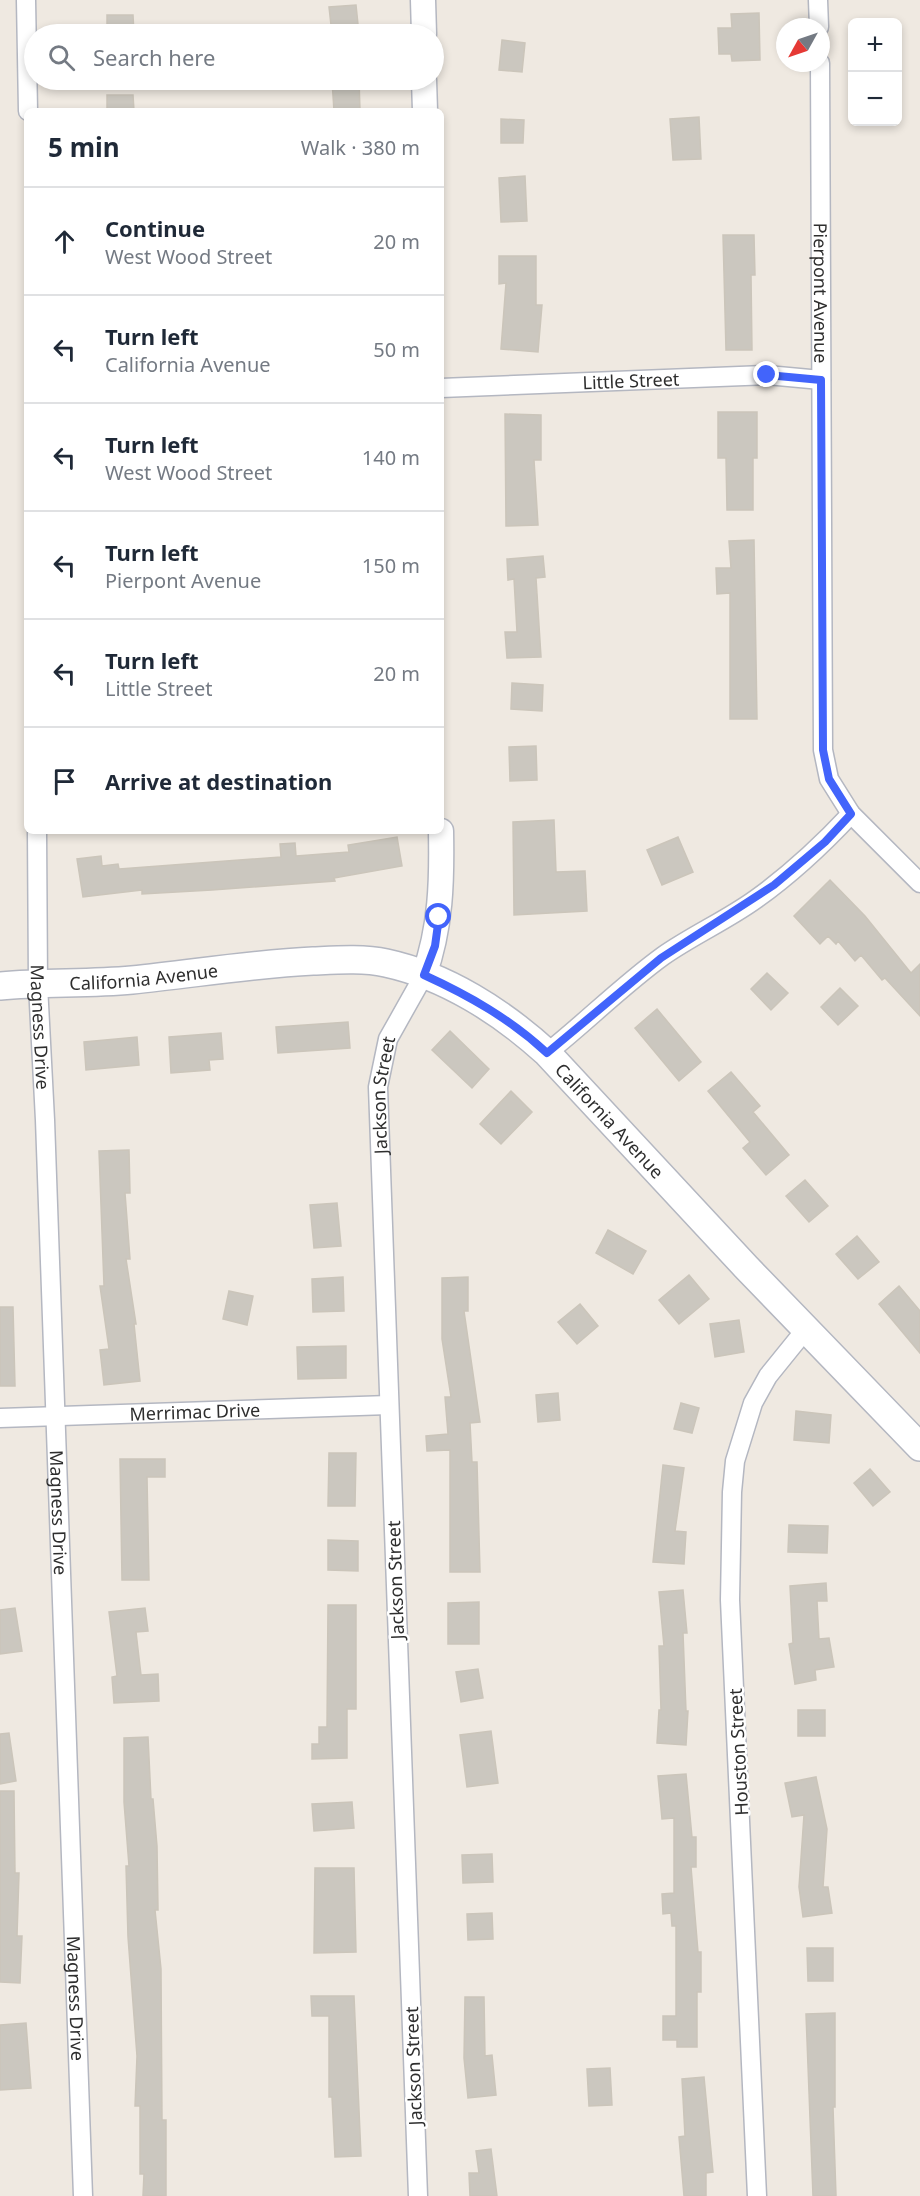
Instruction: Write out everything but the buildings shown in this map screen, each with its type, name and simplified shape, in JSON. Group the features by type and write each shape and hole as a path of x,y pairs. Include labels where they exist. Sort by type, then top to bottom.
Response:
{"main road":[{"name":"California Avenue","path":"0,986 132,980 260,964 338,960 385,963 424,975 493,1010 520,1028 547,1053 920,1447"}],"street":[{"path":"27,0 27,24"},
{"path":"423,0 424,24"},
{"path":"818,0 819,18"},
{"name":"Pierpont Avenue","path":"820,72 823,750 829,779 851,814 920,883"},
{"path":"28,90 28,108"},
{"path":"424,90 425,108"},
{"name":"Little Street","path":"444,388 767,375 821,380"},
{"path":"547,1053 661,958 774,885 825,842 851,814"},
{"name":"Magness Drive","path":"37,834 38,986 56,1416 83,2196"},
{"path":"424,975 435,946 442,893 441,834"},
{"name":"Jackson Street","path":"418,2196 378,1087 383,1054 391,1031 424,975"},
{"name":"Houston Street","path":"757,2196 730,1599 732,1492 735,1461 753,1403 774,1368 806,1329"},
{"name":"Merrimac Drive","path":"0,1418 389,1405"}],"route":[{"path":"439,917 435,946 424,975 493,1010 520,1028 547,1053 661,958 697,933 756,899 774,885 825,842 851,814 829,779 823,750 821,380 767,375"}]}
